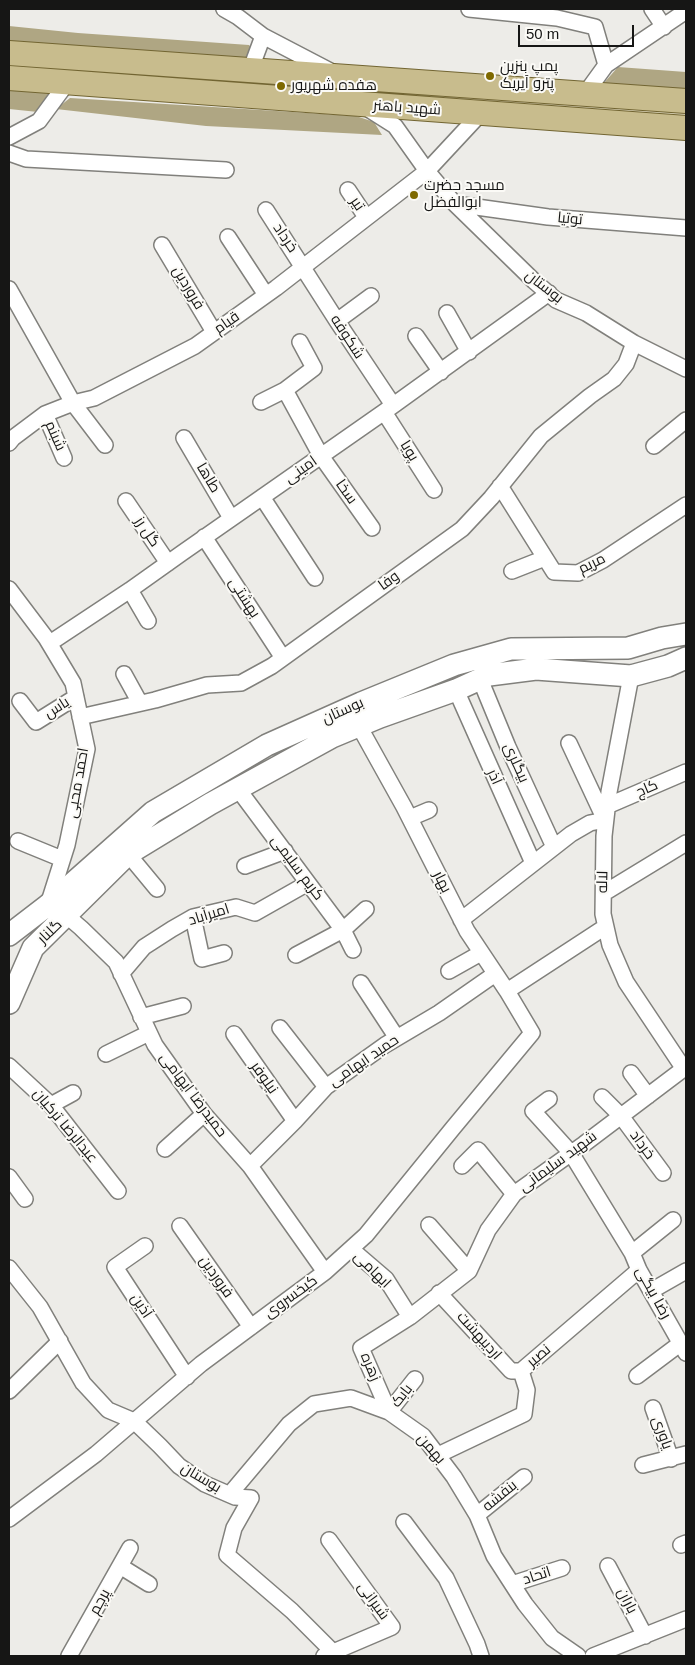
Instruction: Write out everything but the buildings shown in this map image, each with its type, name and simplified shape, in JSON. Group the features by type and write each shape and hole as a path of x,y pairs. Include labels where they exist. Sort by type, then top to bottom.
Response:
{"main road":[{"name":"شهید باهنر","path":"9,53 686,101"},
{"name":"شهید باهنر","path":"9,78 686,128"}],"street":[{"path":"224,9 238,17 262,36 341,77"},
{"path":"469,9 557,18 595,27 606,65"},
{"path":"652,9 664,27"},
{"path":"585,94 606,65 686,11"},
{"path":"250,71 262,36"},
{"path":"9,137 39,121 67,83"},
{"path":"361,104 395,126 427,171"},
{"name":"قیام","path":"9,443 45,414 73,403 94,398 194,346 304,267 427,171 481,113"},
{"path":"9,153 26,159 226,170"},
{"name":"بوستان","path":"427,171 455,204 556,300 586,313 634,343 686,369"},
{"name":"تیر","path":"348,190 366,217"},
{"name":"توتیا","path":"455,204 548,217 686,228"},
{"name":"خرداد","path":"266,210 304,267"},
{"path":"228,237 266,295"},
{"name":"فروردین","path":"162,245 214,332"},
{"name":"شکوفه","path":"304,267 389,409"},
{"path":"9,289 73,403 105,445"},
{"name":"امینی","path":"50,643 130,590 389,409 549,293"},
{"path":"337,321 371,296"},
{"path":"447,313 469,352"},
{"path":"416,336 441,372"},
{"path":"261,402 285,390 314,368 300,342"},
{"name":"وفا","path":"80,717 207,685 242,683 254,678 462,529 541,436 614,379 626,364 634,343"},
{"name":"سخا","path":"285,390 321,456 372,528"},
{"name":"پویا","path":"389,409 434,490"},
{"name":"شبنم","path":"45,414 64,458"},
{"path":"654,446 686,420"},
{"name":"طاها","path":"184,438 232,518"},
{"name":"مریم","path":"500,486 554,572 578,574 603,560 686,505"},
{"path":"262,497 315,578"},
{"name":"گل رز","path":"126,501 168,563"},
{"name":"بهشتی","path":"204,537 283,658"},
{"path":"512,571 545,558"},
{"name":"احمد محبی","path":"9,589 50,643 72,683 87,749 62,859 48,905"},
{"path":"130,590 148,621"},
{"name":"بوستان","path":"48,905 153,812 267,745 361,703 454,665 511,649 628,648 662,638 686,634"},
{"name":"بوستان","path":"67,916 128,854 238,789 332,737 456,690 489,675 536,669 631,676 668,666 686,658"},
{"path":"124,674 140,703"},
{"name":"لاله","path":"631,676 606,813 602,914 610,946 626,982 685,1068"},
{"name":"بیگلری","path":"480,679 554,847"},
{"name":"آذر","path":"456,690 533,863"},
{"name":"یاس","path":"20,701 36,722 76,697"},
{"name":"بهار","path":"359,726 410,818 461,920 532,1033"},
{"path":"569,743 606,813"},
{"name":"کاج","path":"461,920 572,834 606,813 686,772"},
{"name":"کریم سلیمی","path":"238,789 343,930 353,950"},
{"path":"410,818 429,810"},
{"path":"18,841 62,859"},
{"path":"604,893 686,843"},
{"path":"245,866 285,851"},
{"path":"128,854 156,889"},
{"name":"امیرآباد","path":"121,974 144,947 172,928 193,917 236,907 255,913 308,883"},
{"name":"حمیدرضا ایهامی","path":"48,905 67,916 116,962 155,1045 204,1114 250,1166 325,1272"},
{"name":"گلنار","path":"9,935 48,905"},
{"path":"296,956 343,930 366,909"},
{"name":"گلنار","path":"9,1003 33,948 67,916"},
{"path":"193,917 202,959 224,953"},
{"path":"507,991 605,927"},
{"path":"9,935 33,948"},
{"path":"450,971 481,953"},
{"name":"حمید ایهامی","path":"250,1166 326,1087 397,1038 440,1013 495,974"},
{"path":"361,983 397,1038"},
{"path":"141,1017 183,1006"},
{"path":"280,1028 326,1087"},
{"path":"106,1054 149,1032"},
{"name":"کیخسروی","path":"9,1519 96,1454 186,1376 325,1272 351,1249 366,1235 532,1033"},
{"name":"نیلوفر","path":"234,1034 295,1121"},
{"name":"عبدالرضا ترکیان","path":"9,1066 51,1105 118,1191"},
{"name":"شهید سلیمانی","path":"410,1317 469,1271 488,1230 514,1194 685,1068"},
{"path":"630,1073 648,1096"},
{"path":"51,1105 73,1093"},
{"name":"خرداد","path":"602,1098 621,1116 663,1174"},
{"path":"549,1099 533,1111 571,1153 632,1253"},
{"path":"165,1149 204,1114"},
{"path":"462,1166 478,1150 514,1194"},
{"path":"9,1177 25,1199"},
{"name":"رضا بیگی","path":"673,1220 632,1253 639,1270 684,1348"},
{"path":"429,1225 469,1271"},
{"name":"فروردین","path":"180,1226 251,1327"},
{"name":"آذین","path":"145,1246 115,1267 186,1376"},
{"name":"ایهامی","path":"351,1249 386,1279 410,1317"},
{"name":"بوستان","path":"9,1268 40,1307 83,1383 108,1410 134,1422 179,1466 204,1484 235,1497 251,1498 234,1528 227,1555 292,1611 328,1654"},
{"name":"نصیر","path":"438,1455 524,1414 527,1390 521,1371 639,1270"},
{"path":"651,1291 686,1271"},
{"name":"اردیبهشت","path":"439,1293 511,1371 521,1371"},
{"name":"زهره","path":"389,1412 361,1348 410,1317"},
{"path":"9,1391 60,1341"},
{"path":"637,1376 684,1348"},
{"name":"بابک","path":"389,1412 415,1379"},
{"name":"بهمن","path":"230,1494 289,1424 314,1404 351,1398 389,1412 422,1436 438,1455 477,1516 494,1556 525,1604 552,1638 578,1656"},
{"name":"یاوری","path":"653,1408 671,1459"},
{"path":"643,1465 686,1454"},
{"name":"بنفشه","path":"477,1516 524,1478"},
{"path":"404,1522 446,1578 477,1644 480,1656"},
{"name":"شیرانی","path":"328,1654 392,1627 329,1540"},
{"name":"پرچم","path":"69,1656 130,1548"},
{"path":"120,1566 148,1584"},
{"name":"باران","path":"608,1566 645,1636"},
{"name":"اتحاد","path":"512,1584 562,1568"},
{"path":"593,1656 686,1619"}],"shaded area":[{"path":"9,26 78,33 249,45 255,52 250,61 9,45"},
{"path":"9,62 137,76 535,99 686,110 686,121 9,71"},
{"path":"618,67 686,72 686,89 603,84"},
{"path":"9,90 50,93 38,112 9,109"},
{"path":"70,98 356,116 374,122 382,135 206,126 56,109"}],"place":[{"name":"پمپ بنزین پترو آیریک","path":"490,76"},
{"name":"هفده شهریور","path":"281,86"},
{"name":"مسجد حضرت ابوالفضل","path":"414,195"}]}
